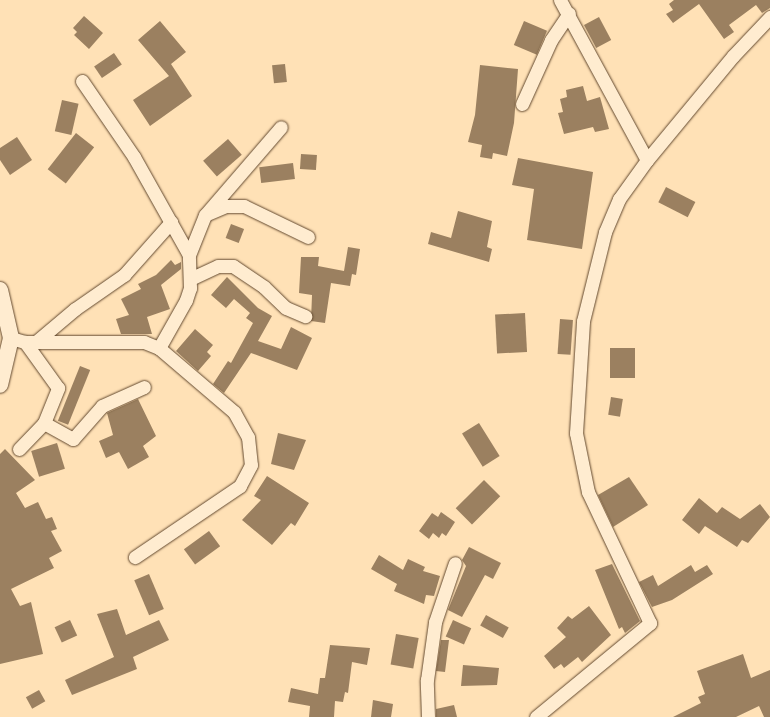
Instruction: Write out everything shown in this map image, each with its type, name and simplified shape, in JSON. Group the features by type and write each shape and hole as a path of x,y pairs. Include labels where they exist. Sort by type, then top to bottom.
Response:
{"street":[{"path":"560,0 569,13 647,160"},
{"path":"522,104 552,40 569,13"},
{"path":"536,717 641,633 650,623 588,492 576,432 583,321 605,232 619,199 647,160 733,56 770,17"},
{"path":"82,81 134,157 189,255"},
{"path":"159,348 186,300 190,279 189,255 205,215 281,127"},
{"path":"205,215 226,206 244,206 308,237"},
{"path":"0,385 25,340 124,275 171,222"},
{"path":"190,279 218,266 233,266 264,287 286,308 306,316"},
{"path":"0,290 25,340 58,388 44,423 18,449"},
{"path":"25,340 144,342 159,348 234,412 248,437 251,465 240,486 135,558"},
{"path":"44,423 73,439 102,406 144,387"},
{"path":"428,717 426,680 435,622 454,563"}],"building":[{"path":"674,0 770,0 770,8 762,13 756,5 729,25 734,32 724,39 699,4 673,23 666,14 673,10 669,4"},
{"path":"84,16 103,33 89,49 74,35 77,32 73,28"},
{"path":"599,17 611,40 596,48 584,25"},
{"path":"160,21 186,52 171,64 192,96 150,126 133,100 169,76 138,40"},
{"path":"524,21 547,31 537,55 514,45"},
{"path":"114,53 122,65 102,78 94,66"},
{"path":"285,64 287,82 274,83 272,65"},
{"path":"480,65 518,69 514,123 507,156 493,153 492,159 480,157 482,145 468,142 475,115"},
{"path":"583,86 587,101 600,97 609,129 595,132 593,127 564,134 558,113 563,112 560,99 567,97 566,90"},
{"path":"62,100 79,104 71,135 55,131"},
{"path":"76,133 94,147 66,183 48,169"},
{"path":"17,137 32,160 10,175 0,160 0,148"},
{"path":"228,139 242,155 217,176 203,161"},
{"path":"301,154 317,155 316,170 300,169"},
{"path":"518,158 593,172 582,249 527,240 534,189 512,185"},
{"path":"293,163 295,179 261,183 259,167"},
{"path":"666,187 695,202 688,217 658,202"},
{"path":"458,211 492,221 487,247 492,249 489,262 428,244 431,232 451,238"},
{"path":"231,224 244,229 239,243 226,238"},
{"path":"348,247 360,249 356,275 352,274 350,286 331,283 325,323 311,321 312,295 299,293 301,257 319,257 318,266 344,271"},
{"path":"171,260 175,265 181,262 181,269 161,285 170,309 147,317 152,334 121,334 116,319 129,315 121,299 141,289 138,284 156,275"},
{"path":"227,277 258,308 272,316 258,341 281,349 291,327 312,338 297,370 251,353 224,393 213,384 228,361 231,363 253,323 246,318 250,313 234,299 226,308 211,295"},
{"path":"525,313 527,352 497,354 495,315"},
{"path":"560,319 573,320 571,355 558,354"},
{"path":"195,329 213,345 207,352 211,356 198,371 176,351"},
{"path":"610,348 635,348 635,378 610,378"},
{"path":"80,366 90,370 68,425 58,421"},
{"path":"611,397 623,399 620,417 608,415"},
{"path":"138,399 156,436 143,446 149,457 128,469 119,452 106,458 99,441 113,435 107,413"},
{"path":"479,423 500,456 483,467 462,434"},
{"path":"278,433 306,440 294,470 271,464"},
{"path":"57,443 65,469 39,477 31,451"},
{"path":"5,449 35,480 16,493 25,508 38,502 46,519 52,517 57,529 51,531 62,551 49,558 54,568 11,589 20,606 31,602 43,654 0,664 0,454"},
{"path":"267,476 309,503 295,526 291,523 272,545 242,520 261,500 254,496"},
{"path":"629,477 648,505 613,527 598,495"},
{"path":"484,480 500,496 472,525 456,508"},
{"path":"699,498 717,513 722,507 740,519 760,504 770,517 748,543 742,540 737,547 705,526 699,534 682,520"},
{"path":"441,512 455,522 446,536 442,533 439,538 433,533 429,539 419,531 432,513 438,517"},
{"path":"209,531 220,546 195,565 184,549"},
{"path":"469,547 501,563 493,579 485,575 462,617 448,610 466,566 462,560"},
{"path":"379,555 403,570 408,559 425,567 423,571 440,576 434,596 426,595 424,604 394,591 397,584 371,569"},
{"path":"612,564 640,621 625,633 622,627 619,629 595,570"},
{"path":"691,565 695,572 707,565 713,574 672,600 652,607 639,582 653,575 658,586"},
{"path":"149,574 164,609 149,615 134,580"},
{"path":"589,606 611,635 582,662 578,657 564,668 561,664 554,669 544,656 566,637 557,628 568,616 572,619"},
{"path":"117,609 126,635 159,620 169,640 133,657 137,669 72,695 65,680 114,657 97,614"},
{"path":"486,615 509,628 503,638 480,625"},
{"path":"70,620 77,635 62,643 55,627"},
{"path":"453,620 471,628 464,645 446,636"},
{"path":"396,634 419,638 413,669 391,665"},
{"path":"441,640 449,640 445,672 436,671"},
{"path":"330,645 370,648 367,665 352,662 348,693 345,692 343,702 335,701 334,717 309,717 310,706 288,702 291,688 318,694 320,678 325,678"},
{"path":"743,654 751,678 770,670 770,717 764,717 759,706 736,717 673,717 701,703 698,697 705,694 697,671"},
{"path":"463,665 499,668 497,685 461,686"},
{"path":"39,690 45,701 32,709 26,697"},
{"path":"373,700 393,704 391,717 371,717"},
{"path":"454,705 457,717 436,717 436,709"}]}
